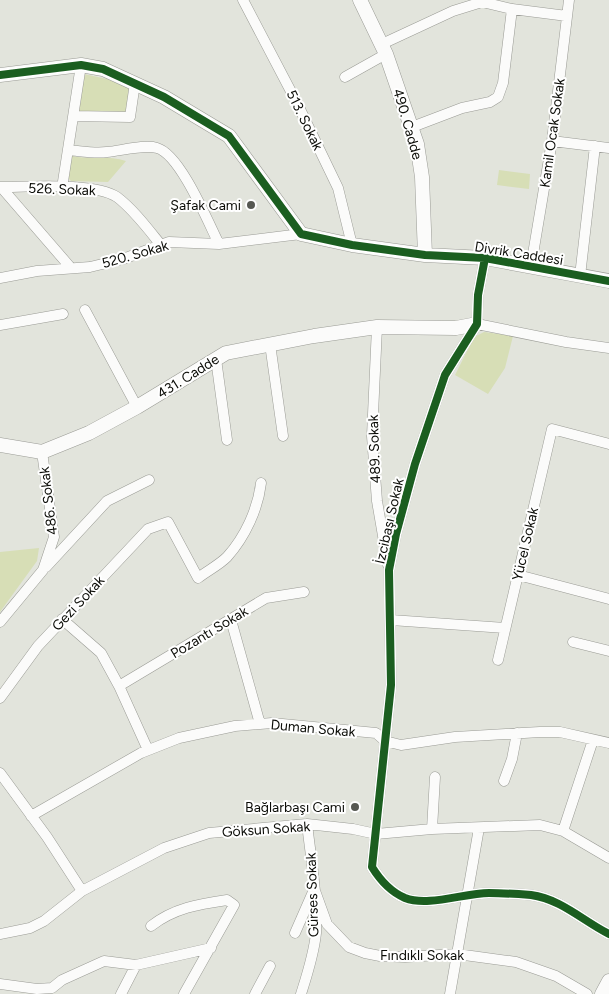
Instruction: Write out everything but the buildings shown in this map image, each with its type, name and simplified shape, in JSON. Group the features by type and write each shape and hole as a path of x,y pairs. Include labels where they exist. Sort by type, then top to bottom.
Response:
{"street":[{"name":"513. Sokak","path":"243,0 297,102 338,188 352,245"},
{"name":"490. Cadde","path":"360,0 384,49 417,144 422,177 425,254"},
{"name":"Kamil Ocak Sokak","path":"531,266 552,141 569,0"},
{"path":"345,77 384,49 471,3 482,2 512,9 567,16"},
{"path":"412,127 462,108 490,102 498,97 503,82 512,9"},
{"path":"62,188 81,65"},
{"path":"0,75 81,65 103,69 164,97 229,136 301,234"},
{"path":"74,116 130,117 134,83"},
{"path":"552,141 609,148"},
{"path":"580,276 595,146"},
{"path":"68,150 106,153 136,148 157,148 173,158 220,244"},
{"path":"1,187 72,268"},
{"name":"526. Sokak","path":"1,187 101,190 117,197 140,220 161,246"},
{"name":"Divrik Caddesi","path":"301,234 352,245 425,254 486,258 609,281"},
{"name":"520. Sokak","path":"0,278 90,267 123,259 169,242 220,244 301,234"},
{"path":"486,258 478,295 477,324 566,342 609,348"},
{"path":"85,310 137,407"},
{"path":"0,325 63,314"},
{"name":"431. Cadde","path":"42,452 89,433 137,407 226,352 377,327 456,328 477,324"},
{"name":"İzcibaşı Sokak","path":"477,324 445,375 415,464 396,534 389,570 391,685 377,802 372,867 392,890 406,898 425,901 488,893 532,895 566,907 598,929 609,934"},
{"name":"489. Sokak","path":"377,327 372,436 377,501 389,570"},
{"path":"270,344 283,436"},
{"path":"216,359 227,440"},
{"name":"Yücel Sokak","path":"498,660 552,429 609,444"},
{"path":"0,445 42,452"},
{"name":"486. Sokak","path":"0,622 43,570 54,537 42,452"},
{"path":"43,570 107,501 149,480"},
{"name":"Gezi Sokak","path":"0,698 38,646 148,529 168,522 198,578 226,558 245,532 260,493 261,483"},
{"path":"518,575 609,599"},
{"name":"Pozantı Sokak","path":"119,686 266,598 304,592"},
{"path":"62,619 101,654 119,686 148,750"},
{"path":"231,620 260,724"},
{"path":"391,620 505,628"},
{"path":"573,642 609,651"},
{"name":"Duman Sokak","path":"31,816 148,750 179,738 235,726 272,723 376,733 385,742 401,745 455,737 540,732 560,732 609,743"},
{"path":"504,781 512,759 517,733"},
{"path":"563,831 594,740"},
{"path":"0,773 82,891"},
{"path":"432,829 436,777"},
{"name":"Göksun Sokak","path":"0,934 30,928 44,921 82,891 164,848 209,833 307,824 354,829 376,834 432,829 540,825 563,831 609,858"},
{"name":"Gürses Sokak","path":"301,994 309,970 316,933 314,888 307,824"},
{"path":"450,994 479,828"},
{"path":"295,933 314,888"},
{"name":"Fındıklı Sokak","path":"314,888 327,924 349,947 380,956 405,957 457,954 516,962 556,976 588,994"},
{"path":"151,926 161,919 195,905 227,900 234,906 212,948 184,994"},
{"path":"0,984 51,991 62,980 104,961 136,965 212,948"},
{"path":"121,994 136,965"},
{"path":"255,994 270,966"},
{"path":"602,994 609,981"}],"green space":[{"path":"84,74 107,79 131,89 127,113 79,113"},
{"path":"72,156 113,158 126,161 108,182 71,181 67,177"},
{"path":"499,170 530,174 529,189 497,185"},
{"path":"484,332 513,336 505,368 488,394 455,375 474,337"},
{"path":"39,548 37,561 0,612 0,552"}],"cycle path":[{"path":"0,75 81,65 103,69 164,97 229,136 301,234 352,245 425,255 485,258 609,281"},
{"path":"485,258 478,295 477,324 445,375 415,464 396,534 389,570 391,685 372,867 386,885 405,898 424,901 489,893 531,895 552,901 609,934"}],"place":[{"name":"Şafak Cami","path":"251,205"},
{"name":"Bağlarbaşı Cami","path":"355,807"}]}
